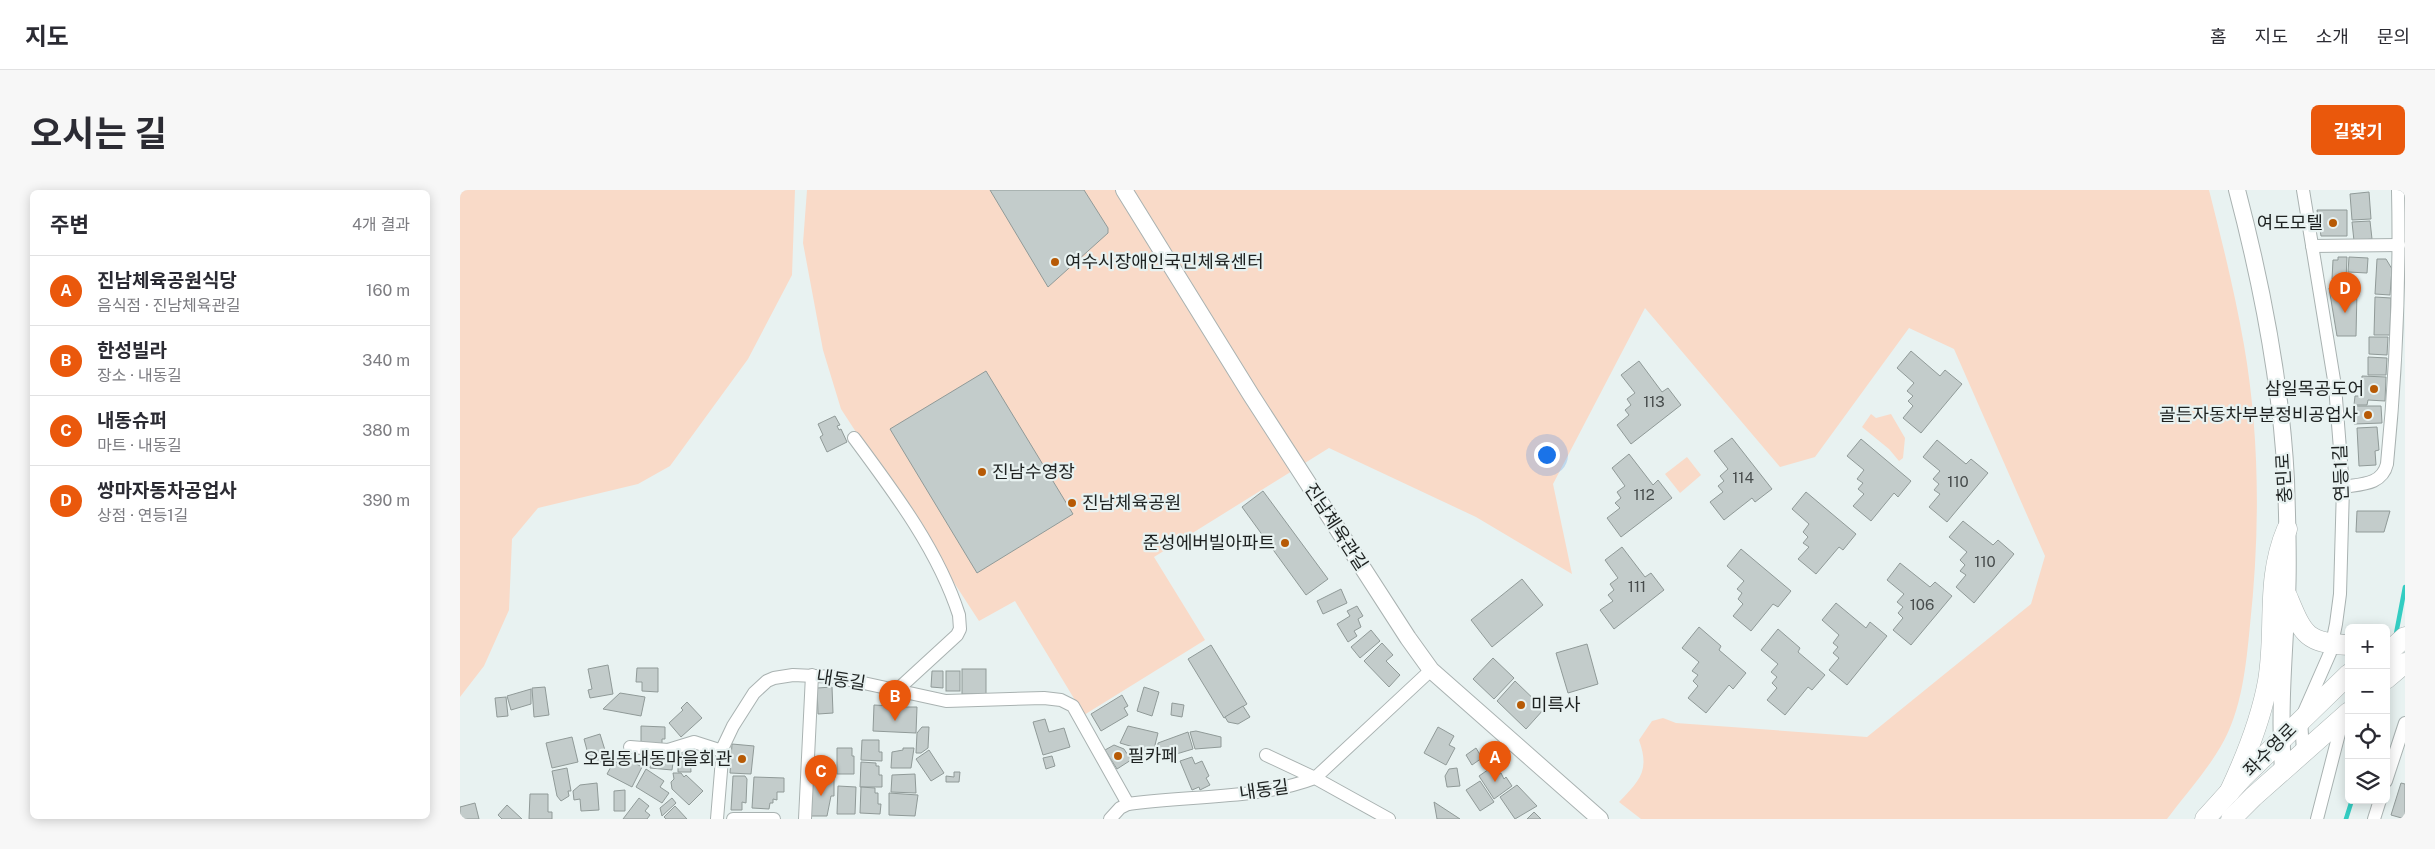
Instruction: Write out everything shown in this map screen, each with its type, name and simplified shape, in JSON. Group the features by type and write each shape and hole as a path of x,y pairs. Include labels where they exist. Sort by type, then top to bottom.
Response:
{"main road":[{"path":"2228,793 2246,757 2268,680 2274,571 2278,550 2287,529"},
{"path":"2287,596 2300,628 2309,637 2341,645"},
{"path":"2390,646 2396,634"},
{"path":"2390,676 2405,663"},
{"name":"좌수영로","path":"2205,819 2228,793 2343,679"},
{"name":"좌수영로","path":"2231,819 2345,716"}],"street":[{"name":"진남체육관길","path":"1124,190 1251,395 1408,638 1431,670 1600,819"},
{"name":"충민로","path":"2237,190 2258,268 2275,366 2286,479 2287,596 2281,740 2283,770"},
{"name":"연등1길","path":"2303,190 2336,386 2343,487 2340,594 2341,645 2319,682 2301,719 2303,752"},
{"path":"2343,487 2375,481 2384,472 2388,464 2396,372 2399,245 2398,190"},
{"path":"2312,246 2399,245"},
{"path":"854,438 925,541 959,616 960,629 957,635 896,691"},
{"path":"1315,778 1431,670"},
{"name":"내동길","path":"718,819 722,751 733,726 759,687 767,681 784,675 812,675 850,680 946,701 1034,698 1066,702 1073,706 1128,804 1270,790 1298,785 1315,778"},
{"path":"805,819 812,675"},
{"path":"2317,819 2345,719"},
{"path":"2390,770 2405,723"},
{"path":"630,747 668,750 694,742 722,751"},
{"path":"1266,755 1315,778 1389,819"},
{"path":"1110,819 1120,808 1128,804"},
{"path":"2374,819 2379,804"},
{"path":"733,819 774,819"}],"shaded area":[{"path":"460,190 795,190 792,275 748,359 670,466 638,484 538,508 512,539 509,610 484,666 460,697"},
{"path":"807,190 2209,190 2244,345 2256,450 2256,555 2245,672 2234,718 2215,756 2167,819 1641,819 1619,802 1633,787 1641,774 1643,760 1639,740 1652,721 1663,718 1676,723 1867,737 2031,604 2045,556 1954,349 1909,328 1815,457 1780,467 1645,308 1553,484 1572,574 1476,517 1329,448 1154,557 1205,640 1084,715 1015,601 979,621 841,409 823,350 803,243"},
{"path":"1871,414 1876,418 1891,414 1905,438 1903,458 1899,461 1889,449 1862,427"},
{"path":"1687,457 1701,475 1680,493 1665,474"}],"building":[{"name":"여수시장애인국민체육센터","path":"990,190 1084,190 1108,228 1108,233 1048,287"},
{"path":"2369,192 2371,219 2352,220 2350,194"},
{"name":"여도모텔","path":"2317,210 2347,210 2347,236 2321,236"},
{"path":"2370,221 2372,239 2354,241 2352,222"},
{"path":"2338,257 2347,257 2346,280 2332,279 2333,260 2338,260"},
{"path":"2349,257 2368,258 2367,273 2348,272"},
{"path":"2377,259 2386,259 2392,269 2390,295 2375,294"},
{"path":"2329,288 2357,290 2356,336 2337,336"},
{"path":"2375,297 2391,298 2390,335 2374,335"},
{"path":"2369,337 2388,337 2387,355 2369,354"},
{"path":"1911,351 1940,376 1945,370 1962,384 1921,433 1903,418 1913,406 1908,401 1913,396 1907,391 1914,383 1897,368"},
{"path":"2368,357 2387,358 2386,375 2368,375"},
{"path":"1639,361 1662,392 1668,388 1681,405 1631,444 1617,425 1629,415 1625,410 1631,405 1627,399 1635,393 1621,375"},
{"name":"진남수영장","path":"986,371 1073,514 977,573 890,429"},
{"path":"2362,376 2386,377 2385,401 2368,400 2367,405 2354,405 2355,396 2361,396"},
{"path":"2354,406 2381,406 2382,423 2354,424"},
{"path":"835,416 840,425 837,426 839,430 841,429 847,442 827,452 820,437 823,435 818,424"},
{"path":"2377,427 2379,450 2375,451 2376,465 2359,466 2357,428"},
{"path":"1732,438 1772,489 1755,502 1752,498 1724,520 1710,502 1723,492 1718,486 1724,481 1720,476 1728,469 1714,451"},
{"path":"1861,439 1911,481 1898,497 1894,493 1871,521 1853,506 1864,494 1858,489 1863,483 1857,479 1864,470 1847,456"},
{"path":"1937,440 1966,464 1971,459 1988,473 1947,522 1929,507 1940,494 1934,490 1939,484 1933,479 1940,471 1923,457"},
{"path":"1629,454 1653,485 1658,480 1672,498 1621,537 1607,518 1620,508 1615,503 1621,498 1617,492 1625,486 1612,468"},
{"name":"준성에버빌아파트","path":"1263,491 1328,579 1306,595 1242,507"},
{"path":"1806,492 1856,534 1843,550 1839,547 1816,574 1798,559 1809,547 1803,543 1808,537 1803,532 1809,524 1792,509"},
{"path":"2357,511 2390,511 2384,532 2356,532"},
{"path":"1963,521 1993,545 1998,540 2014,554 1974,603 1956,587 1966,575 1960,571 1965,565 1960,560 1967,552 1949,537"},
{"path":"1622,547 1645,577 1651,573 1664,590 1614,629 1600,610 1613,601 1608,595 1614,590 1610,584 1618,578 1605,560"},
{"path":"1741,549 1791,591 1778,607 1773,604 1751,631 1733,616 1743,604 1738,599 1742,593 1737,589 1744,581 1727,566"},
{"path":"1900,563 1930,587 1935,582 1952,596 1911,645 1893,630 1903,618 1898,613 1903,607 1897,602 1904,594 1887,580"},
{"path":"1522,579 1543,605 1492,647 1471,620"},
{"path":"1341,589 1347,603 1323,614 1317,601"},
{"path":"1836,603 1866,628 1870,622 1887,636 1847,685 1829,670 1839,658 1833,653 1838,647 1833,643 1839,635 1822,620"},
{"path":"1357,606 1363,616 1358,619 1361,627 1354,631 1357,636 1348,642 1337,624 1350,616 1347,611"},
{"path":"1699,627 1721,646 1719,650 1746,673 1733,689 1729,685 1706,713 1688,698 1698,686 1693,681 1698,675 1692,671 1699,662 1682,648"},
{"path":"1778,629 1800,648 1798,652 1825,675 1812,690 1808,687 1785,715 1767,700 1777,688 1772,683 1777,677 1771,672 1778,664 1761,650"},
{"path":"1371,630 1380,641 1360,658 1351,647"},
{"path":"1382,643 1393,655 1386,661 1400,675 1389,687 1364,661"},
{"path":"1587,644 1598,684 1568,693 1556,653"},
{"path":"1211,645 1247,704 1224,718 1188,659"},
{"path":"1493,658 1514,678 1494,699 1473,679"},
{"path":"608,665 613,694 590,698 588,690 592,689 588,669"},
{"path":"637,668 658,668 658,692 642,691 642,682 636,682"},
{"path":"962,669 986,669 986,694 962,694"},
{"path":"932,671 943,671 943,688 931,687"},
{"path":"946,671 960,671 960,691 946,691"},
{"name":"미륵사","path":"1515,681 1544,709 1526,729 1497,701"},
{"path":"545,687 549,715 534,717 532,688"},
{"path":"832,687 833,713 818,714 817,688"},
{"path":"1144,687 1159,692 1152,716 1137,711"},
{"path":"531,689 531,704 511,710 507,696"},
{"path":"620,693 645,697 641,716 603,709"},
{"path":"1122,695 1128,706 1124,708 1128,715 1101,731 1091,714"},
{"path":"506,697 508,716 497,717 495,698"},
{"path":"687,702 702,718 681,737 669,723 683,710 681,708"},
{"path":"1172,703 1184,705 1182,717 1171,715"},
{"path":"874,705 893,706 893,710 898,710 899,707 917,707 916,733 873,731"},
{"path":"1243,706 1250,717 1238,724 1228,722 1225,717"},
{"path":"1045,719 1049,732 1064,728 1070,747 1043,755 1033,722"},
{"path":"641,726 665,727 665,739 662,739 662,744 641,744"},
{"path":"1128,726 1158,733 1153,753 1120,743"},
{"path":"922,727 929,727 928,748 921,753 916,753 917,733"},
{"path":"1438,727 1454,736 1449,745 1455,748 1446,765 1424,753"},
{"path":"1196,731 1221,737 1221,747 1195,749 1190,732"},
{"path":"1188,732 1193,749 1163,758 1157,757 1158,743"},
{"path":"600,734 608,760 591,765 584,739"},
{"path":"572,737 578,762 552,768 546,743"},
{"path":"862,740 879,740 879,752 882,752 882,761 861,760"},
{"name":"오림동내동마을회관","path":"732,744 754,746 751,774 730,773"},
{"path":"1114,745 1124,749 1131,760 1117,769 1105,750"},
{"path":"837,748 852,748 854,774 837,774"},
{"path":"903,748 914,748 911,768 891,768 892,752 903,750"},
{"path":"1476,748 1482,758 1472,765 1466,755"},
{"path":"929,750 944,773 931,781 916,759"},
{"path":"652,753 674,756 672,770 650,768"},
{"path":"678,754 690,754 691,772 678,772"},
{"path":"1052,756 1055,766 1046,769 1043,758"},
{"path":"1192,757 1195,764 1202,761 1209,776 1206,778 1210,785 1200,790 1199,787 1192,790 1180,761"},
{"path":"620,759 626,762 627,759 642,767 632,787 607,774 614,761 618,763"},
{"path":"861,762 876,763 876,766 879,766 879,775 882,775 882,787 860,787"},
{"path":"1492,767 1498,775 1501,773 1504,779 1506,777 1512,786 1494,799 1479,776"},
{"path":"567,768 571,791 568,791 569,796 561,801 557,796 552,771"},
{"path":"1457,768 1460,786 1447,787 1445,776 1449,769"},
{"path":"646,769 664,781 660,787 669,793 662,803 636,787"},
{"path":"954,772 960,772 959,782 946,782 946,776 954,777"},
{"path":"673,773 681,773 684,777 686,775 703,791 689,805 672,789"},
{"path":"915,774 916,793 891,792 892,775"},
{"path":"733,776 745,776 747,779 746,803 742,802 742,810 731,810"},
{"path":"813,776 834,779 834,796 831,796 827,816 811,816"},
{"path":"754,777 784,778 784,792 777,792 777,800 773,799 769,809 752,808"},
{"path":"1480,781 1494,802 1480,811 1466,790"},
{"path":"597,783 599,810 581,811 580,799 574,800 573,791 580,785"},
{"path":"2401,783 2405,784 2405,819 2391,815"},
{"path":"1517,785 1537,806 1515,819 1500,797"},
{"path":"838,786 856,787 855,814 837,814"},
{"path":"861,787 875,788 875,793 878,793 878,804 881,804 880,814 860,813"},
{"path":"625,790 625,811 614,811 614,791"},
{"path":"889,793 918,795 915,816 889,815"},
{"path":"530,794 548,794 548,812 552,812 552,819 529,819"},
{"path":"639,798 649,806 645,811 650,815 647,819 623,819"},
{"path":"672,798 676,803 662,816 660,808"},
{"path":"1434,802 1460,819 1437,819"},
{"path":"475,803 479,819 460,819 460,807"},
{"path":"507,805 522,819 502,819 498,815"},
{"path":"675,806 687,819 666,819 664,817"},
{"path":"1534,812 1541,819 1527,819"}],"waterway":[{"path":"2396,634 2405,587"},
{"path":"2346,819 2351,804"}],"place":[{"name":"여도모텔","path":"2333,223"},
{"name":"여수시장애인국민체육센터","path":"1055,262"},
{"name":"쌍마자동차공업사","path":"2345,313"},
{"name":"삼일목공도어","path":"2374,389"},
{"name":"골든자동차부분정비공업사","path":"2368,415"},
{"name":"진남수영장","path":"982,472"},
{"name":"진남체육공원","path":"1072,503"},
{"name":"준성에버빌아파트","path":"1285,543"},
{"name":"미륵사","path":"1521,705"},
{"name":"한성빌라","path":"895,721"},
{"name":"필카페","path":"1118,756"},
{"name":"오림동내동마을회관","path":"742,759"},
{"name":"진남체육공원식당","path":"1495,782"},
{"name":"내동슈퍼","path":"821,796"}]}
